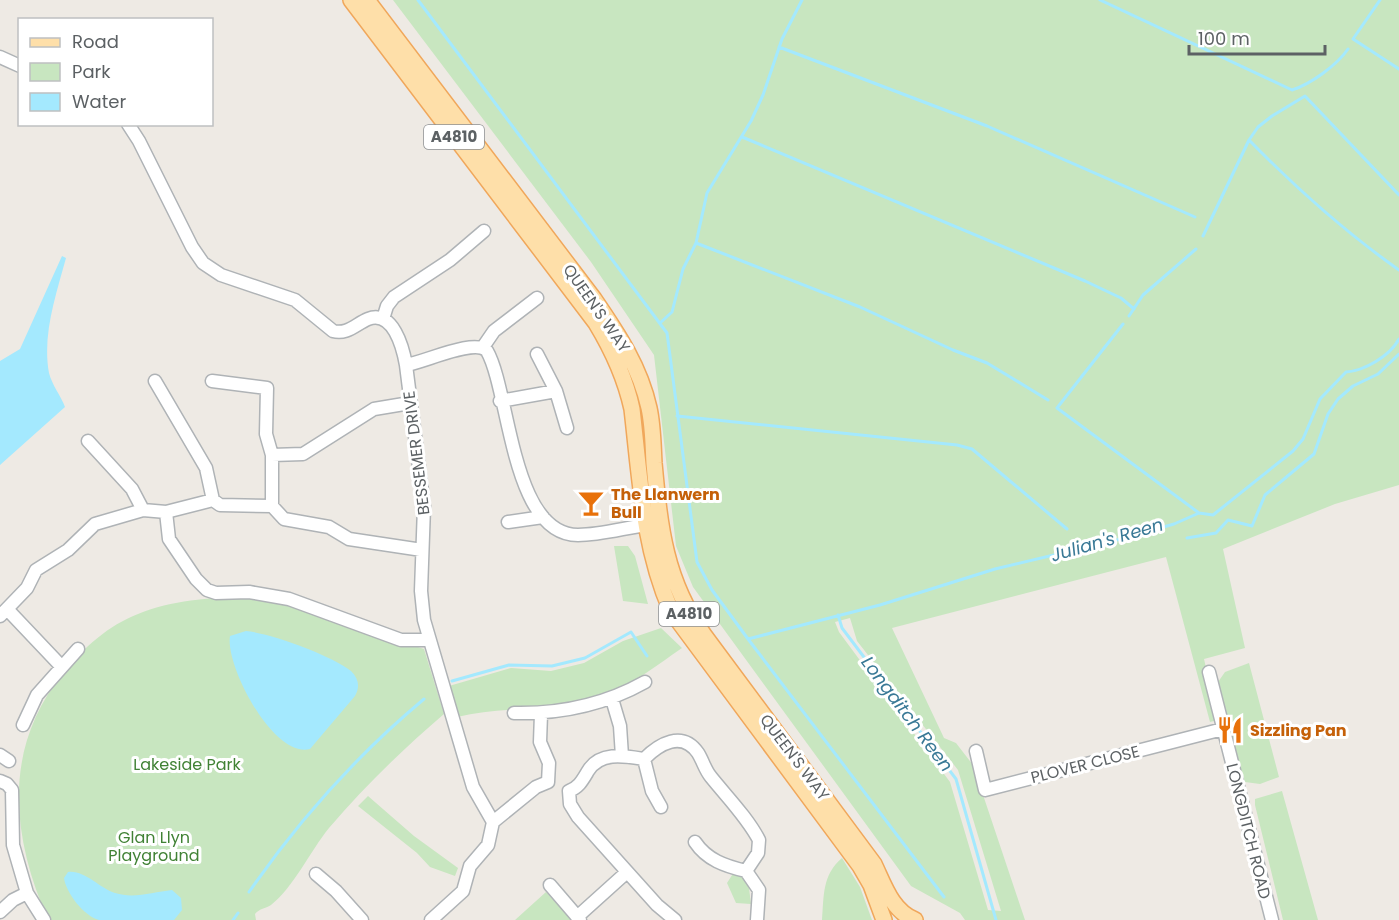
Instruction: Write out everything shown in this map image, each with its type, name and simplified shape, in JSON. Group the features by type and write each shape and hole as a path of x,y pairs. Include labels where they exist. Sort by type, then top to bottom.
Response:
{"main road":[{"name":"QUEEN'S WAY","path":"351,0 596,323 611,348 627,387 652,524 661,588 671,611 860,866 871,885 884,920"},
{"name":"QUEEN'S WAY","path":"367,0 594,299 627,348 643,386 650,411 652,524 689,614 874,864 892,901 902,914 915,920"}],"street":[{"path":"0,57 18,65"},
{"path":"129,126 192,247 212,270 295,300 333,331 348,331 370,318 383,319 387,306 394,297 450,260 484,231"},
{"path":"483,347 494,331 537,298"},
{"name":"BESSEMER DRIVE","path":"383,319 391,326 401,342 406,365 424,507 422,606 473,787 493,822"},
{"path":"406,365 434,359 464,347 483,347"},
{"path":"483,347 489,355 522,478 543,517 553,526 576,535 652,524"},
{"path":"537,354 556,391 567,428"},
{"path":"155,381 206,468 213,500 220,505 272,506"},
{"path":"212,381 267,388 266,434 272,455 272,506 284,519 328,527 341,532 349,539 422,550"},
{"path":"500,401 556,391"},
{"path":"272,455 303,454 374,408 410,403"},
{"path":"88,441 132,489 143,510"},
{"path":"61,666 3,612 27,588 36,570 68,550 95,524 143,510 166,512 213,500"},
{"path":"166,512 169,539 196,579 207,590 216,593 249,592 289,599 401,640 430,640"},
{"path":"508,522 543,517"},
{"path":"23,725 37,696 78,649"},
{"name":"LONGDITCH ROAD","path":"1209,672 1272,920"},
{"path":"514,713 541,714 583,707 612,699 645,682"},
{"path":"612,699 620,726 622,756"},
{"path":"541,714 540,742 549,763 549,782"},
{"name":"PLOVER CLOSE","path":"976,751 985,790 1223,729"},
{"path":"644,759 657,746 670,741 680,741 696,750 712,778 759,840 758,853 746,871"},
{"path":"569,791 580,784 596,763 613,756 644,759"},
{"path":"644,759 652,791 661,807"},
{"path":"0,781 8,784 12,790 13,844 27,893 44,920"},
{"path":"431,920 463,891 470,866 488,845 493,822 536,787 549,782 569,791"},
{"path":"569,791 573,811 657,905 675,920"},
{"path":"694,842 716,862 746,871 759,890 757,920"},
{"path":"550,885 578,918 627,872"},
{"path":"316,874 336,891 362,920"},
{"path":"0,912 13,900 27,893"}],"green space":[{"path":"393,0 1399,0 1399,485 1335,504 1223,549 1245,648 1204,659 1218,720 1210,722 1166,557 892,628 944,738 956,743 973,765 1025,920 965,920 960,913 911,886 693,587 676,546 654,355 591,262","holes":["850,618 857,641 958,770 1001,911 988,910 950,782 839,632 835,622"]},
{"path":"614,546 628,546 635,556 648,604 623,601"},
{"name":"Lakeside Park","path":"245,596 286,603 424,649 444,714 384,769 342,813 322,837 287,889 271,905 255,914 256,920 48,920 26,856 20,824 19,793 22,761 30,731 44,701 80,654 117,624 151,609 177,603"},
{"path":"661,628 682,648 615,691 573,704 490,711 457,717 449,686 511,668 551,671 584,663 623,641"},
{"path":"1249,663 1279,777 1260,784 1245,782 1242,777 1218,682 1225,672"},
{"path":"1282,791 1318,920 1283,920 1255,805 1255,799"},
{"path":"368,796 414,836 458,868 455,876 430,867 417,853 358,806"},
{"path":"842,858 860,887 872,920 822,920 827,879"},
{"path":"734,872 740,874 749,888 751,904 736,903 727,883"},
{"path":"546,892 572,920 515,920"}],"water":[{"path":"62,256 66,258 51,315 47,359 50,377 65,407 0,465 0,361 20,349"},
{"path":"246,631 270,636 316,652 342,665 356,677 358,689 355,696 310,749 296,748 282,740 268,726 244,688 235,668 230,636"},
{"path":"68,872 86,876 109,891 122,895 172,890 181,898 182,910 174,920 99,920 93,918 72,897 64,878"}],"waterway":[{"path":"418,0 667,333 697,562 712,590 748,639 944,897"},
{"path":"660,323 672,312 683,269 696,243 707,193 751,121 763,95 782,39 802,0"},
{"path":"1100,0 1292,90 1323,73 1348,49"},
{"path":"1380,0 1353,39 1399,69"},
{"path":"779,47 987,126 1195,217"},
{"path":"1203,236 1249,140 1258,127 1305,96 1399,195"},
{"path":"742,137 1085,281 1121,298 1134,309"},
{"path":"1249,140 1321,208 1399,270"},
{"path":"696,243 860,307 953,350 987,363 1048,400"},
{"path":"1129,316 1143,295 1196,249"},
{"path":"1123,324 1057,408 1199,513"},
{"name":"Julian's Reen","path":"748,639 880,605 995,569 1125,538 1174,524 1199,513 1213,515 1293,451 1303,439 1320,399 1346,372 1361,369 1376,362 1399,339"},
{"path":"1187,538 1216,533 1228,520 1252,526 1265,495 1314,454 1328,414 1338,399 1353,386 1378,374 1399,354"},
{"path":"677,416 957,445 972,449 1067,529"},
{"name":"Longditch Reen","path":"838,615 842,628 956,779 996,920"},
{"path":"452,681 509,665 552,666 585,658 631,632 647,656"},
{"path":"249,892 288,839 330,789 399,720 424,699"},
{"path":"233,920 238,913"}],"place":[{"name":"The Llanwern Bull","path":"591,503"},
{"name":"Sizzling Pan","path":"1230,730"}],"park label":[{"name":"Glan Llyn Playground","path":"154,846"}]}
